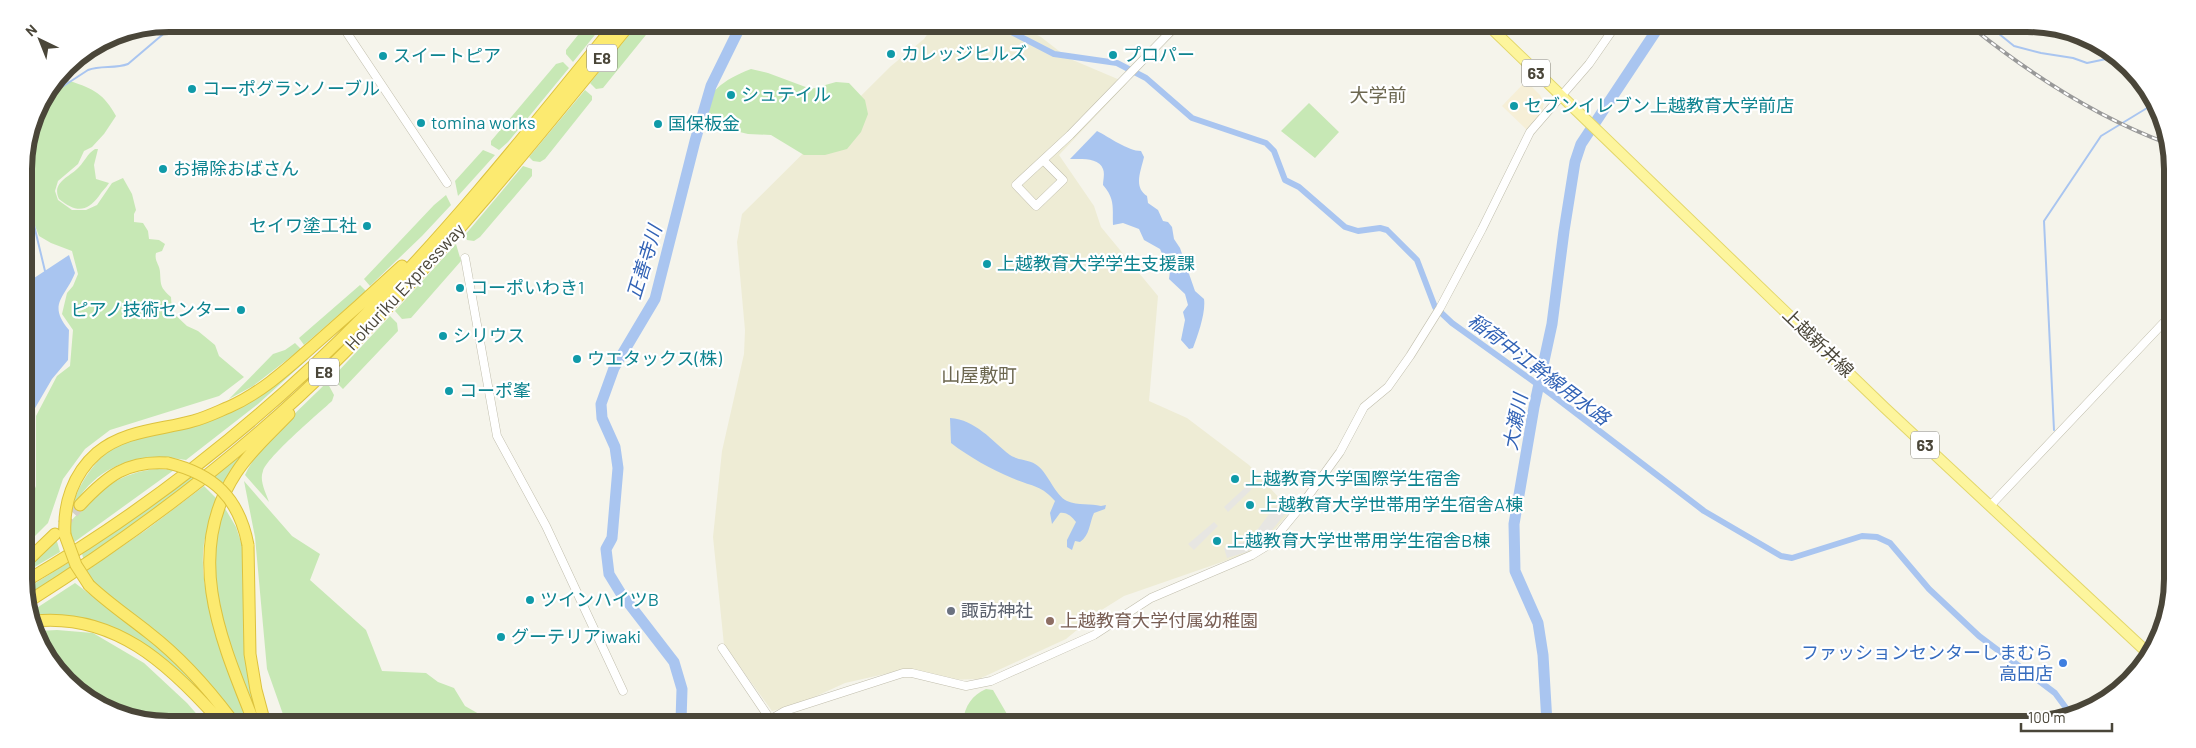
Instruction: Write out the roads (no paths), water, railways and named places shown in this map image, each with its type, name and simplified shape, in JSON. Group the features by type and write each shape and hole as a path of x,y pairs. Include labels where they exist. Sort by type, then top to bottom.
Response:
{"highway":[{"name":"Hokuriku Expressway","path":"32,577 92,539 176,480 277,398 373,307 461,211 609,32"},
{"name":"Hokuriku Expressway","path":"34,598 113,546 214,469 306,390 423,270 510,170 623,32"},
{"path":"32,557 60,534 72,486 87,463 97,454 119,440 132,435 194,421 211,415 250,396 271,381 385,282 439,231 502,162"},
{"path":"252,716 226,647 211,594 208,562 215,517 228,485 249,456 345,356 379,317"},
{"path":"80,505 105,480 122,470 139,464 168,463 196,472 207,478 224,492 239,514 248,545 250,654 263,716"},
{"path":"60,534 73,560 89,585 178,658 214,697 228,716"},
{"path":"39,621 86,623 120,636 150,655 170,671 215,716"}],"main road":[{"name":"上越新井線","path":"1495,32 1561,98 1990,506 2143,649"}],"street":[{"path":"346,32 447,183"},
{"path":"1044,160 1062,180 1036,206 1016,185 1044,160 1170,32"},
{"path":"777,716 785,711 903,673 918,674 966,686 991,681 1094,635 1151,598 1252,555 1270,544 1298,510 1340,452 1364,407 1388,387 1429,327 1482,229 1530,132 1561,98 1604,45 1612,32"},
{"path":"464,258 497,436 546,526 560,561 623,691"},
{"path":"1990,506 2164,321"},
{"path":"722,648 766,716"}],"water":[{"path":"1097,131 1125,146 1141,151 1144,157 1139,178 1140,188 1147,196 1148,203 1158,210 1163,221 1168,222 1172,227 1174,239 1180,248 1195,291 1204,299 1203,317 1193,348 1189,349 1181,340 1185,320 1183,312 1188,305 1185,294 1169,279 1170,271 1160,249 1144,240 1139,229 1123,223 1113,225 1112,200 1103,185 1104,173 1098,162 1070,159"},
{"path":"69,255 75,273 60,301 59,307 59,314 69,330 68,360 52,379 32,413 33,279"},
{"path":"950,418 968,423 990,437 1010,455 1035,464 1067,501 1080,504 1106,505 1105,509 1094,513 1088,533 1083,539 1080,542 1075,541 1072,550 1067,547 1067,540 1076,522 1067,514 1060,513 1052,524 1050,513 1055,501 1050,496 1035,486 988,467 951,443"}],"waterway":[{"path":"59,89 88,70 128,64 165,32"},
{"name":"正善寺川","path":"681,716 682,689 674,662 620,592 609,574 606,549 612,538 618,468 615,447 602,418 601,404 614,368 655,299 711,86 738,32"},
{"name":"稲荷中江幹線用水路","path":"1012,32 1054,54 1117,63 1146,78 1192,118 1266,143 1274,151 1285,180 1299,187 1345,227 1358,231 1380,228 1387,230 1417,260 1435,307 1452,323 1551,394 1704,511 1781,556 1792,558 1862,536 1877,537 1890,543 1929,589 1979,636 2055,693 2067,709"},
{"name":"大瀬川","path":"1547,715 1543,655 1538,623 1515,571 1514,524 1534,407 1552,324 1575,162 1581,144 1655,32"},
{"path":"1997,32 2014,46 2041,53 2073,58 2087,63 2107,59"},
{"path":"2054,430 2044,221 2101,136 2148,107"},
{"path":"33,219 45,271"}],"tunnel":[{"path":"62,525 80,505"}],"railway":[{"path":"1978,32 2019,63 2092,109 2161,141"}],"place":[{"name":"カレッジヒルズ","path":"891,54"},
{"name":"プロパー","path":"1113,55"},
{"name":"スイートピア","path":"383,56"},
{"name":"コーポグランノーブル","path":"192,89"},
{"name":"シュテイル","path":"731,95"},
{"name":"セブンイレブン上越教育大学前店","path":"1514,106"},
{"name":"tomina works","path":"421,123"},
{"name":"国保板金","path":"658,124"},
{"name":"お掃除おばさん","path":"163,169"},
{"name":"セイワ塗工社","path":"367,226"},
{"name":"上越教育大学学生支援課","path":"987,264"},
{"name":"コーポいわき1","path":"460,288"},
{"name":"ピアノ技術センター","path":"241,310"},
{"name":"シリウス","path":"443,336"},
{"name":"ウエタックス(株)","path":"577,359"},
{"name":"コーポ峯","path":"449,391"},
{"name":"上越教育大学国際学生宿舎","path":"1235,479"},
{"name":"上越教育大学世帯用学生宿舎A棟","path":"1250,505"},
{"name":"上越教育大学世帯用学生宿舎B棟","path":"1217,541"},
{"name":"ツインハイツB","path":"530,600"},
{"name":"諏訪神社","path":"951,611"},
{"name":"上越教育大学付属幼稚園","path":"1050,621"},
{"name":"グーテリアiwaki","path":"501,637"},
{"name":"ファッションセンターしまむら 高田店","path":"2063,663"}],"district":[{"name":"大学前","path":"1378,95"},
{"name":"山屋敷町","path":"979,375"}]}
